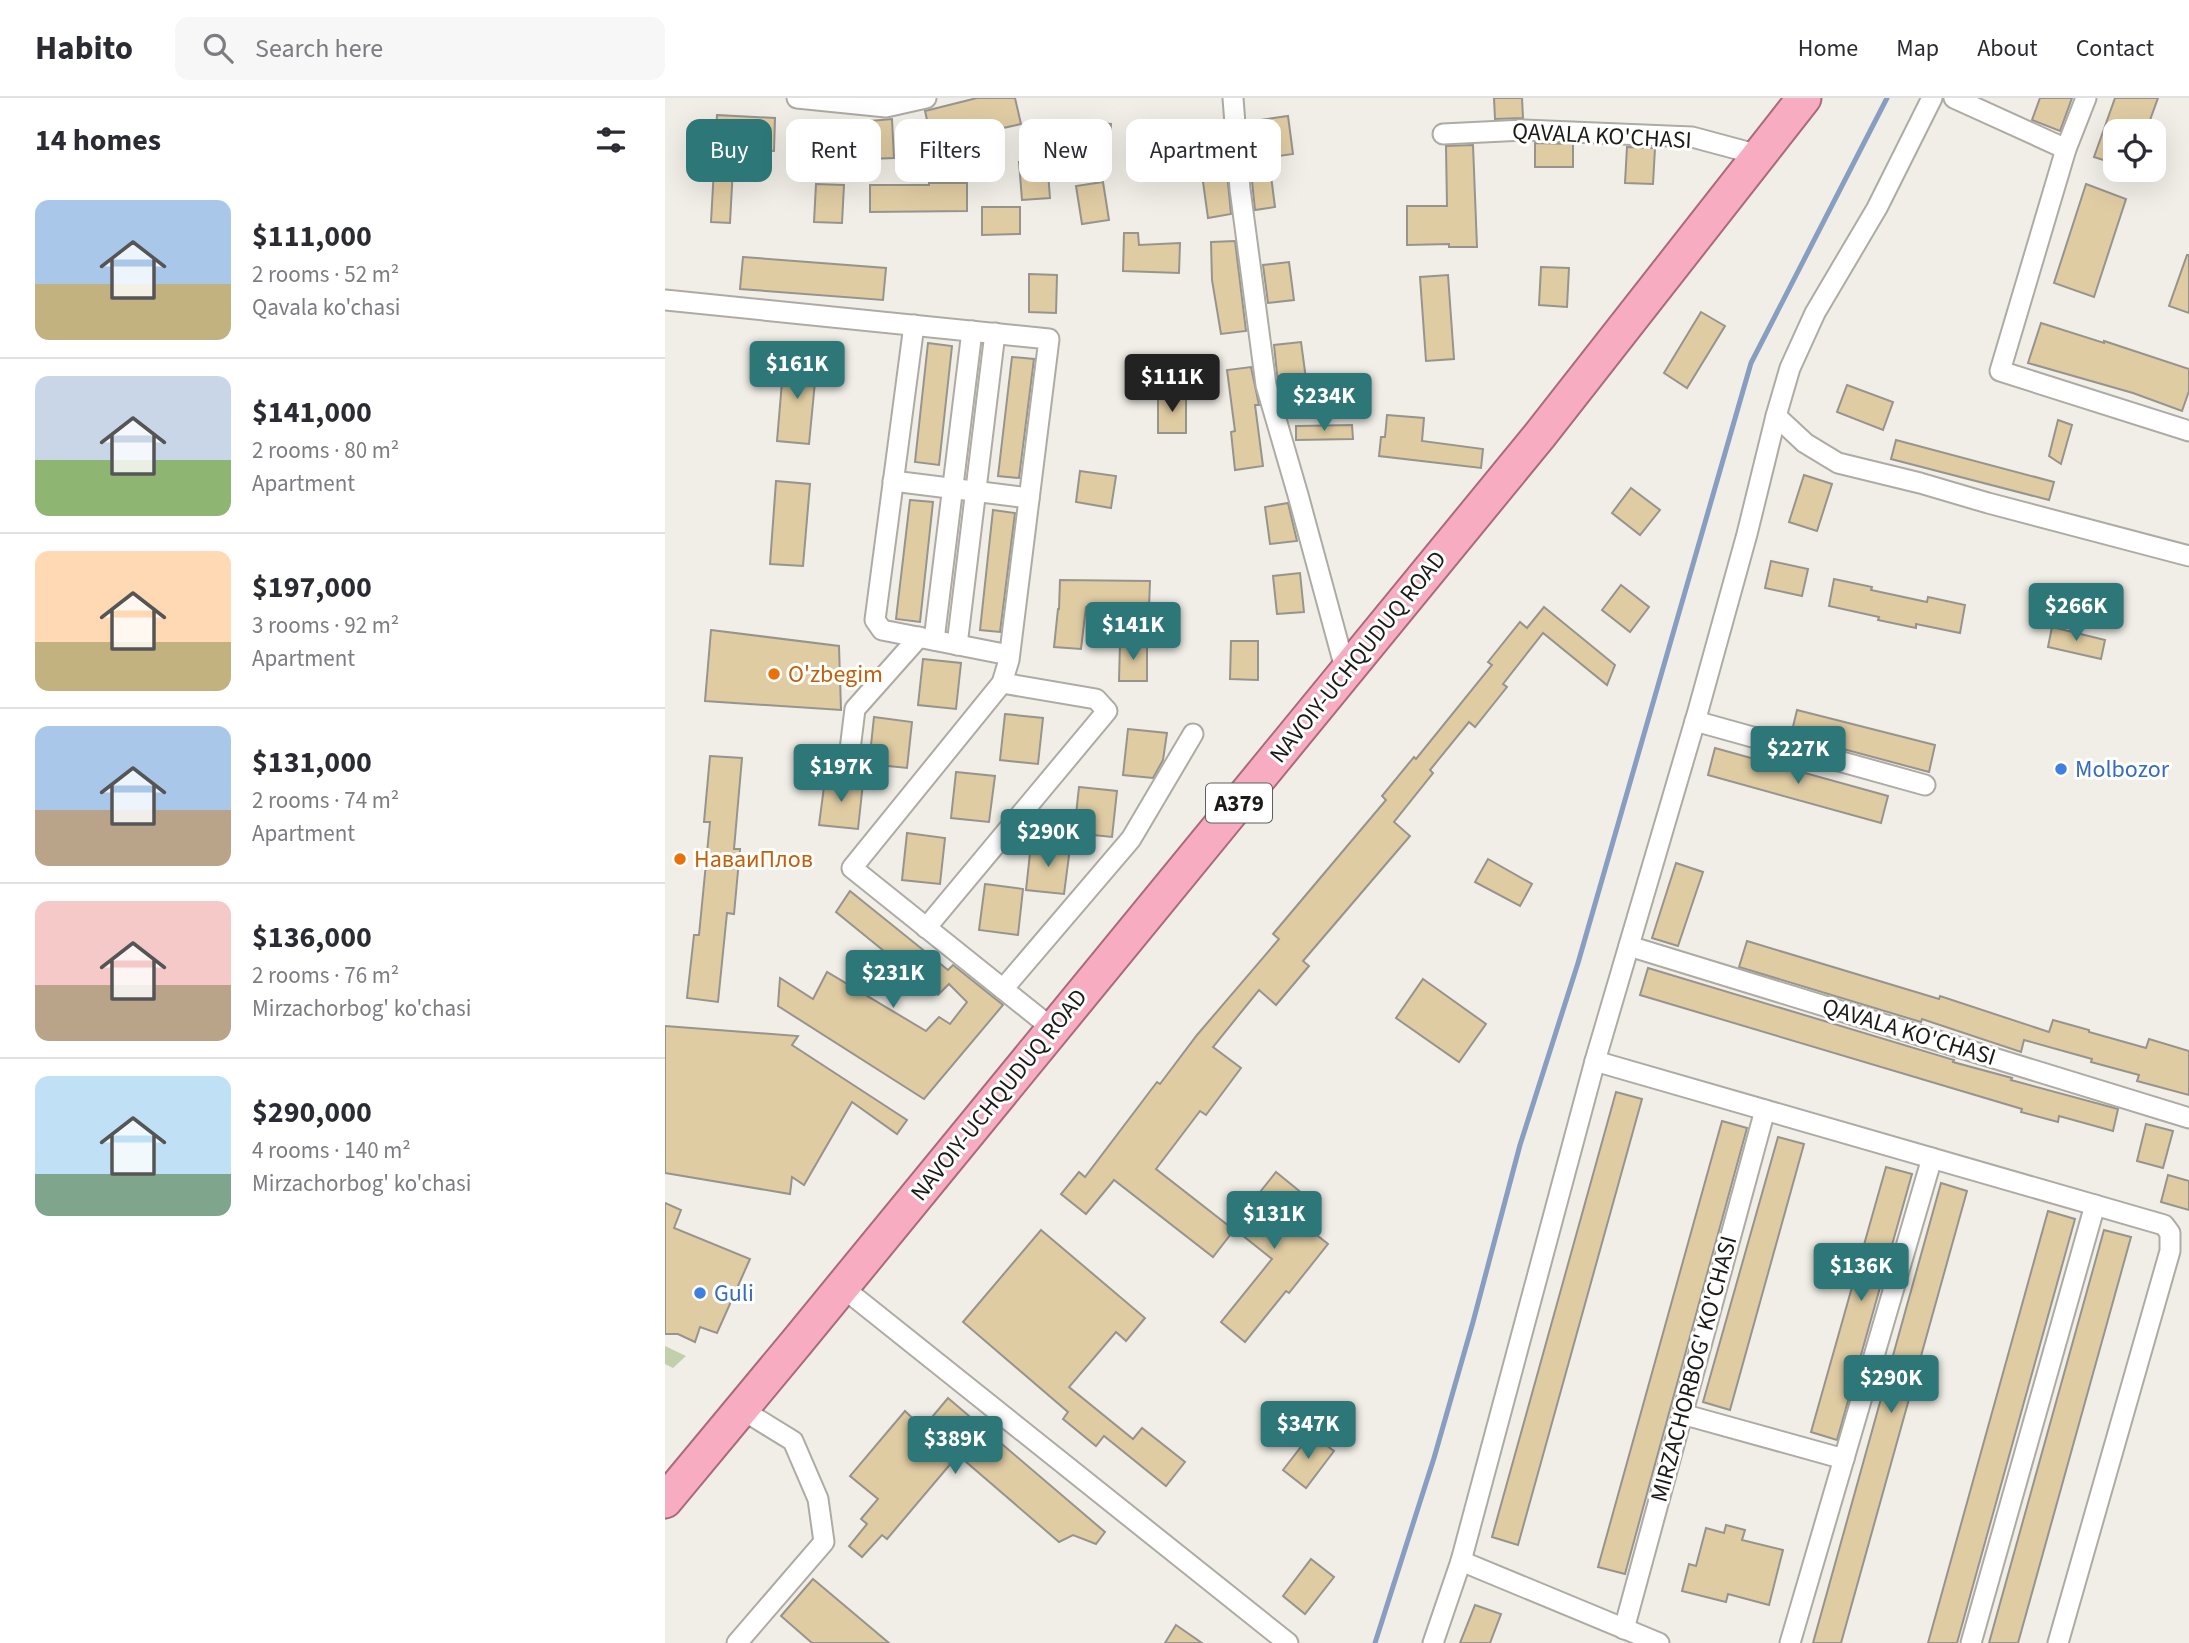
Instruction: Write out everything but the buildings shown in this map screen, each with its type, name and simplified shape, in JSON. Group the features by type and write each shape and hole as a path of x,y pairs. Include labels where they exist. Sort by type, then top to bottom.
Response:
{"highway":[{"name":"NAVOIY-UCHQUDUQ ROAD","path":"665,1501 1540,435 1804,98"}],"street":[{"path":"797,98 886,107 926,98"},
{"path":"1233,98 1240,189 1266,385 1346,672"},
{"path":"1433,1643 1461,1561 1595,1061 1695,721 1790,368 1815,313 1877,208 1932,98"},
{"path":"1954,98 2066,149"},
{"path":"2086,98 2066,149 2000,371 2189,431"},
{"name":"QAVALA KO'CHASI","path":"1443,134 1524,130 1692,137 1759,155"},
{"path":"665,300 1049,339 1009,655 1002,683 852,868 1053,1030"},
{"path":"914,325 875,620 882,630 1009,655"},
{"path":"848,766 855,709 927,639 953,488 972,331"},
{"path":"957,645 995,333"},
{"path":"1776,416 1805,443 1838,463 2189,556"},
{"path":"893,481 1029,498"},
{"path":"926,928 1107,711 1095,699 1002,683"},
{"path":"1695,721 1925,785"},
{"path":"1003,989 1131,839 1193,734"},
{"name":"QAVALA KO'CHASI","path":"1629,947 2189,1118"},
{"path":"1595,1061 2095,1205 2164,1226 2170,1233 2170,1251 2059,1643"},
{"name":"MIRZACHORBOG' KO'CHASI","path":"1624,1629 1765,1110"},
{"path":"1790,1643 1932,1158"},
{"path":"1971,1643 2095,1205"},
{"path":"842,1287 1289,1643"},
{"path":"737,1643 824,1542 818,1499 793,1441 741,1409"},
{"path":"1682,1414 1844,1459"},
{"path":"1461,1561 1649,1641"}],"green space":[{"path":"665,1346 686,1356 673,1368 665,1364"}],"waterway":[{"path":"1375,1643 1434,1458 1520,1145 1578,963 1751,363 1887,98"}],"place":[{"name":"O'zbegim","path":"774,674"},
{"name":"Molbozor","path":"2061,769"},
{"name":"НаваиПлов","path":"680,859"},
{"name":"Guli","path":"700,1293"}]}
